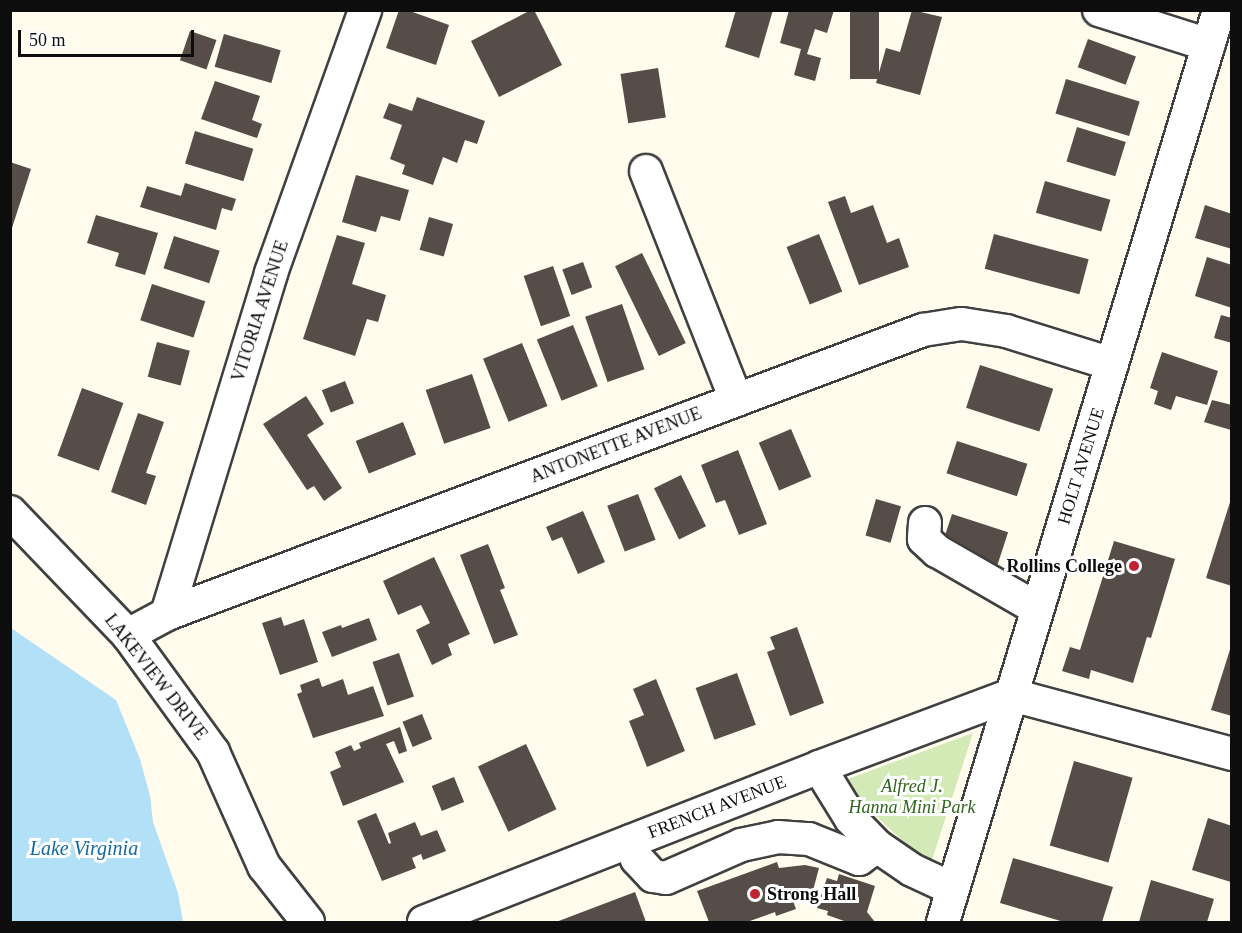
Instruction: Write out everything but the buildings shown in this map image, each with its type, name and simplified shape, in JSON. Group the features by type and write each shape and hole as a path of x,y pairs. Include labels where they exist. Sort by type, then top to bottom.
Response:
{"street":[{"name":"VITORIA AVENUE","path":"167,614 271,273 365,10"},
{"path":"1099,10 1209,45"},
{"name":"HOLT AVENUE","path":"943,922 1220,10"},
{"path":"646,171 736,400"},
{"name":"ANTONETTE AVENUE","path":"128,635 167,614 923,330 962,324 1006,332 1112,364"},
{"name":"LAKEVIEW DRIVE","path":"10,512 128,635 213,752 264,866 308,922"},
{"path":"925,523 922,530 924,539 937,551 1038,609"},
{"path":"1012,695 1232,754"},
{"name":"FRENCH AVENUE","path":"424,922 484,912 631,841 819,767 1012,695"},
{"path":"819,767 851,819 876,846 912,870 953,889"},
{"path":"631,841 637,859 653,876 666,878 741,845 778,837 809,839 859,859 876,846"}],"green space":[{"name":"Alfred J. Hanna Mini Park","path":"973,733 930,866 877,817 829,786"}],"water":[{"name":"Lake Virginia","path":"11,628 116,700 140,759 150,796 153,822 178,893 183,922 11,922"}],"place":[{"name":"Rollins College","path":"1134,566"},
{"name":"Strong Hall","path":"755,894"}]}
